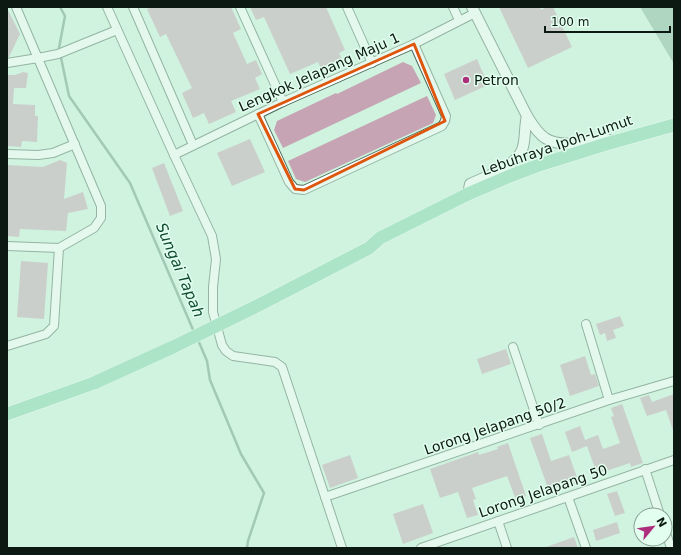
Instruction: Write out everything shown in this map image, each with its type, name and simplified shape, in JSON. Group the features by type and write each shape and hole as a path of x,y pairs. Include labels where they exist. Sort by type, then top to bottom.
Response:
{"highway":[{"name":"Lebuhraya Ipoh-Lumut","path":"369,248 380,238 468,194 542,164 632,136 674,125"},
{"name":"Lebuhraya Ipoh-Lumut","path":"7,414 94,383 173,347 259,305 369,248 378,246 463,204 526,179 596,154 674,134"}],"street":[{"path":"7,246 59,248 94,228 101,218 102,206 16,7"},
{"path":"107,7 212,236 216,258 213,287 213,312 222,345 226,351 233,356 275,362 282,367 324,498 342,548"},
{"path":"133,7 193,145"},
{"path":"240,7 283,102"},
{"path":"346,7 372,63"},
{"path":"453,7 459,20"},
{"path":"474,10 527,116 537,130 546,139 570,144 632,136"},
{"name":"Lengkok Jelapang Maju 1","path":"174,155 283,102 414,44 459,20 474,10"},
{"path":"7,63 58,54 117,30"},
{"path":"258,114 289,182 295,189 304,190 442,126 446,116 414,44"},
{"path":"468,194 470,184 509,165 516,159 522,151 527,116"},
{"path":"7,154 38,155 53,153 75,144"},
{"path":"7,346 46,334 51,331 54,326 59,248"},
{"path":"586,324 610,400"},
{"path":"513,347 540,425"},
{"name":"Lorong Jelapang 50/2","path":"324,498 610,400 674,381"},
{"name":"Lorong Jelapang 50","path":"425,548 674,460"},
{"path":"645,469 657,507"},
{"path":"568,497 586,548"},
{"path":"498,521 507,548"}],"highlighted area":[{"path":"414,44 445,121 304,190 295,189 258,114"}],"green space":[{"path":"640,7 674,7 674,64"}],"building":[{"path":"152,7 231,7 241,29 233,33 247,64 256,60 262,74 255,78 260,89 231,101 236,112 209,124 204,113 193,118 182,93 192,88 166,34 160,37 147,9"},
{"path":"250,7 326,7 345,50 339,53 343,61 322,71 318,62 290,74 264,17 256,20"},
{"path":"499,7 540,7 541,10 547,7 553,7 572,47 528,68"},
{"path":"7,8 20,34 9,57 7,57"},
{"name":"Petron","path":"477,59 488,85 455,100 444,74"},
{"path":"403,62 412,66 421,83 283,148 274,130 277,121"},
{"path":"23,72 28,73 26,88 14,88 13,104 35,105 35,116 38,116 37,142 22,141 21,147 7,146 7,75 15,75"},
{"path":"427,96 436,115 433,123 305,182 296,179 288,161"},
{"path":"250,139 265,172 232,186 217,153"},
{"path":"60,160 67,163 64,199 83,192 88,209 68,213 66,231 20,229 19,237 7,236 7,165 43,167"},
{"path":"164,163 183,211 170,216 152,168"},
{"path":"21,261 48,263 44,319 17,317"},
{"path":"620,316 624,326 613,330 616,338 607,341 605,333 600,335 596,324"},
{"path":"506,349 511,364 482,374 477,359"},
{"path":"585,356 591,375 595,374 599,386 570,396 560,365"},
{"path":"674,394 673,430 666,410 647,416 640,398 649,395 652,402"},
{"path":"622,404 643,463 631,467 630,463 597,474 587,446 572,452 565,432 580,426 585,440 598,435 603,449 620,443 611,417 614,416 611,408"},
{"path":"542,434 551,461 569,455 579,483 563,489 562,486 549,491 530,438"},
{"path":"508,443 526,496 516,500 507,476 472,488 476,499 473,500 478,515 467,518 458,492 440,498 430,469 478,452 479,455 498,449 497,447"},
{"path":"350,455 358,478 330,488 322,465"},
{"path":"617,491 625,513 615,516 607,494"},
{"path":"423,504 433,533 403,544 393,514"},
{"path":"617,522 620,533 596,541 593,530"},
{"path":"574,537 578,548 546,548 546,547"}],"waterway":[{"name":"Sungai Tapah","path":"60,7 65,16 59,48 69,96 130,183 194,332"},
{"name":"Sungai Tapah","path":"198,340 207,361 210,380 241,454 264,493 247,548"}],"place":[{"name":"Petron","path":"466,80"}]}
